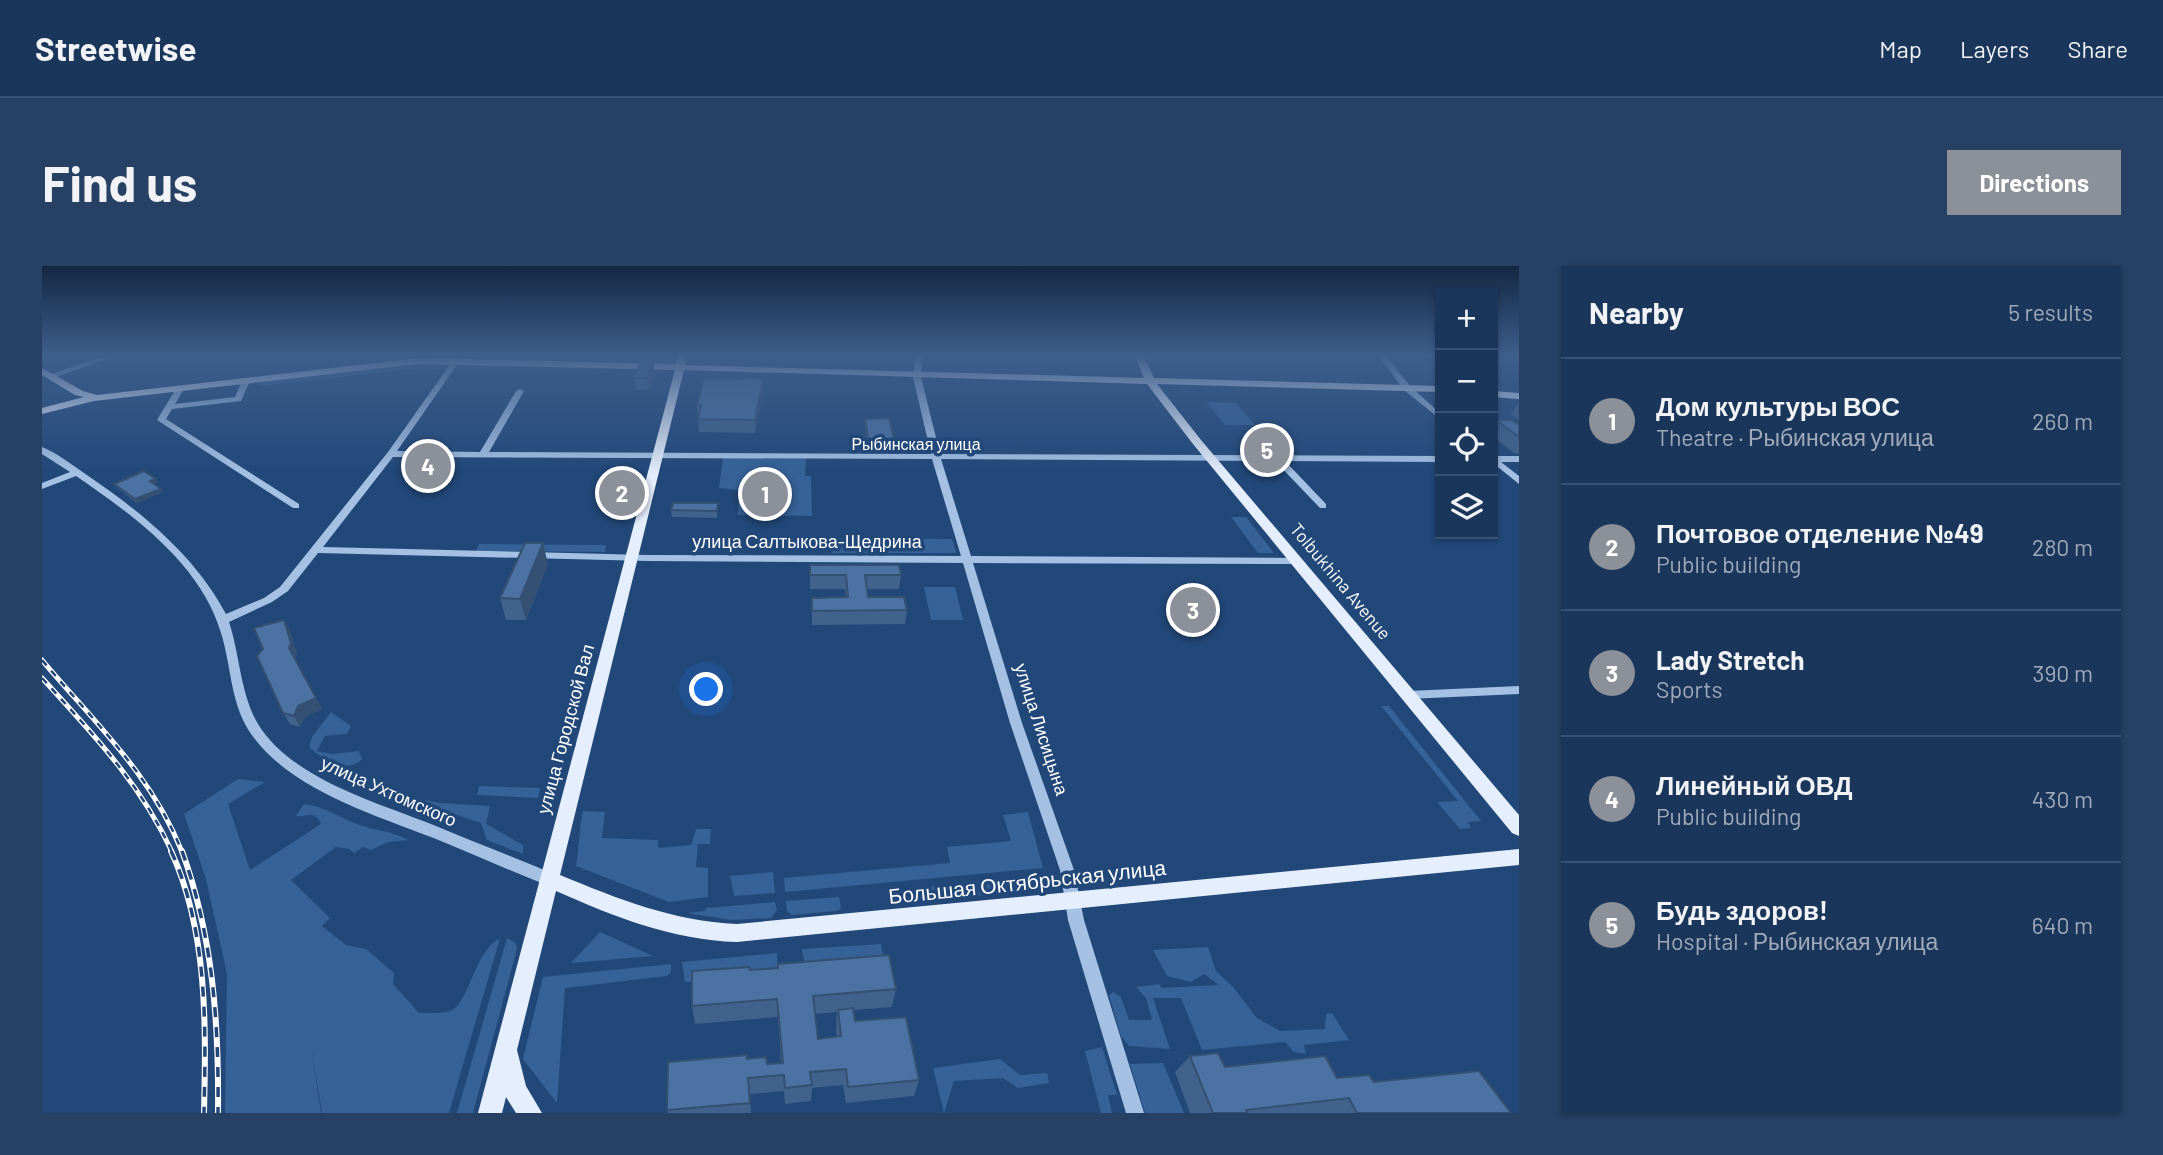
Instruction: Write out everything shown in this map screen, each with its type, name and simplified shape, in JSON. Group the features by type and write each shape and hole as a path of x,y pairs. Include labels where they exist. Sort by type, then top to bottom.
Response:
{"main road":[{"path":"56,406 71,396"},
{"path":"93,396 104,397"},
{"path":"42,411 56,406 118,396"},
{"name":"улица Городской Вал","path":"490,1113 674,396"},
{"name":"Tolbukhina Avenue","path":"1161,396 1210,458 1519,828"},
{"name":"Большая Октябрьская улица","path":"549,879 653,922 711,933 773,931 1519,857"},
{"path":"510,1037 511,1078 515,1091 530,1113"}],"street":[{"path":"176,396 161,420 163,422 296,506"},
{"path":"169,407 238,399 240,396"},
{"path":"223,620 277,595 318,550 431,396"},
{"path":"483,454 517,396"},
{"name":"улица Лисицына","path":"921,396 936,457 1016,723 1067,870 1073,901 1135,1113"},
{"path":"1416,396 1436,413"},
{"name":"улица Ухтомского","path":"42,450 116,501 206,585 223,620 240,704 259,736 281,757 338,793 549,879"},
{"name":"Рыбинская улица","path":"391,454 1435,459"},
{"path":"1277,458 1324,506"},
{"path":"1498,459 1519,459"},
{"path":"1498,463 1519,481"},
{"path":"42,486 77,472"},
{"name":"улица Салтыкова-Щедрина","path":"318,550 633,556 1296,561"},
{"path":"1408,695 1519,691"}],"shaded area":[{"path":"1206,402 1236,403 1255,425 1225,425"},
{"path":"723,458 806,458 805,476 811,476 812,516 738,515 739,490 719,488"},
{"path":"1231,517 1246,517 1274,553 1258,553"},
{"path":"830,538 952,539 956,553 832,553"},
{"path":"479,544 606,545 605,552 476,551"},
{"path":"924,587 955,587 963,620 931,620"},
{"path":"1381,706 1389,706 1481,821 1468,822 1471,828 1460,829 1437,802 1458,801"},
{"path":"331,712 351,726 347,734 325,736 317,751 332,754 359,751 362,759 356,764 335,764 309,747 312,737"},
{"path":"238,779 265,782 228,804 250,870 321,824 313,815 296,816 304,804 408,840 388,842 371,850 363,847 354,853 349,849 336,847 291,880 330,918 322,926 346,945 366,949 394,973 393,984 419,1013 445,1012 458,1005 484,954 500,938 449,1113 322,1113 311,1045 321,1113 225,1113 227,974 206,879 184,814"},
{"path":"479,786 540,788 538,798 477,795"},
{"path":"395,794 440,803 490,806 486,824 523,845 523,854 487,840 481,823"},
{"path":"583,811 605,812 602,838 658,840 658,848 691,845 696,829 711,829 710,844 698,844 696,867 708,868 708,897 669,902 576,866"},
{"path":"1028,812 1043,868 785,892 784,878 950,863 947,847 1011,841 1003,815"},
{"path":"773,872 775,893 734,896 730,876"},
{"path":"1028,877 1031,890 923,902 915,899 912,888"},
{"path":"839,897 841,909 836,911 792,915 787,911 786,901"},
{"path":"775,902 777,910 771,918 731,920 687,913 705,911 706,908"},
{"path":"600,932 653,956 571,963"},
{"path":"507,938 516,943 517,949 473,1113 457,1113"},
{"path":"881,944 886,973 807,977 802,949"},
{"path":"1208,947 1216,971 1233,987 1257,1018 1280,1031 1325,1029 1326,1014 1332,1013 1349,1040 1304,1045 1306,1054 1294,1052 1285,1042 1202,1050 1181,998 1153,998 1170,1049 1129,1046 1121,1036 1109,995 1113,992 1121,997 1129,1020 1152,1020 1146,998 1136,987 1159,984 1162,988 1219,985 1204,974 1191,982 1167,976 1153,950"},
{"path":"777,953 778,978 685,982 682,962"},
{"path":"671,964 671,972 667,976 565,988 557,1103 523,1059 543,977"},
{"path":"1102,1047 1117,1095 1108,1095 1112,1113 1101,1113 1085,1051"},
{"path":"1000,1059 1020,1075 1047,1073 1049,1083 1018,1088 1003,1078 954,1081 944,1113 933,1068"},
{"path":"1163,1063 1184,1113 1145,1113 1130,1064"}],"building":[{"path":"699,396 760,396 755,420 698,419 701,405 697,405"},
{"path":"889,418 895,443 869,443 865,419"},
{"path":"1498,420 1512,420 1519,425 1519,437"},
{"path":"144,471 156,479 150,481 161,489 135,499 114,484"},
{"path":"673,503 718,503 717,511 671,510"},
{"path":"525,543 543,543 520,599 500,598"},
{"path":"810,565 899,565 901,575 865,575 868,597 904,597 907,610 812,611 812,598 848,597 846,575 810,575"},
{"path":"284,620 291,643 289,648 316,698 298,706 294,716 283,713 257,656 263,649 254,628"},
{"path":"889,955 896,989 813,996 818,1039 841,1036 838,1010 853,1008 855,1021 906,1017 919,1080 848,1087 846,1069 810,1072 812,1085 785,1088 784,1075 748,1078 750,1103 667,1110 668,1062 747,1055 747,1059 766,1057 767,1064 783,1063 777,999 692,1006 692,971 778,968 778,964"},
{"path":"1218,1053 1225,1067 1325,1056 1337,1078 1369,1075 1374,1082 1479,1071 1511,1113 1357,1113 1349,1098 1246,1110 1247,1113 1213,1113 1190,1056"}],"railway":[{"path":"42,660 138,774 170,824 182,852"},
{"path":"42,678 114,760 146,804 172,852"},
{"path":"171,851 183,882 198,946 204,1013 204,1113"},
{"path":"182,851 201,915 212,980 218,1113"}],"place":[{"name":"Будь здоров!","path":"1267,450"},
{"name":"Линейный ОВД","path":"428,466"},
{"name":"Почтовое отделение №49","path":"622,493"},
{"name":"Дом культуры ВОС","path":"765,494"},
{"name":"Lady Stretch","path":"1193,610"}]}
